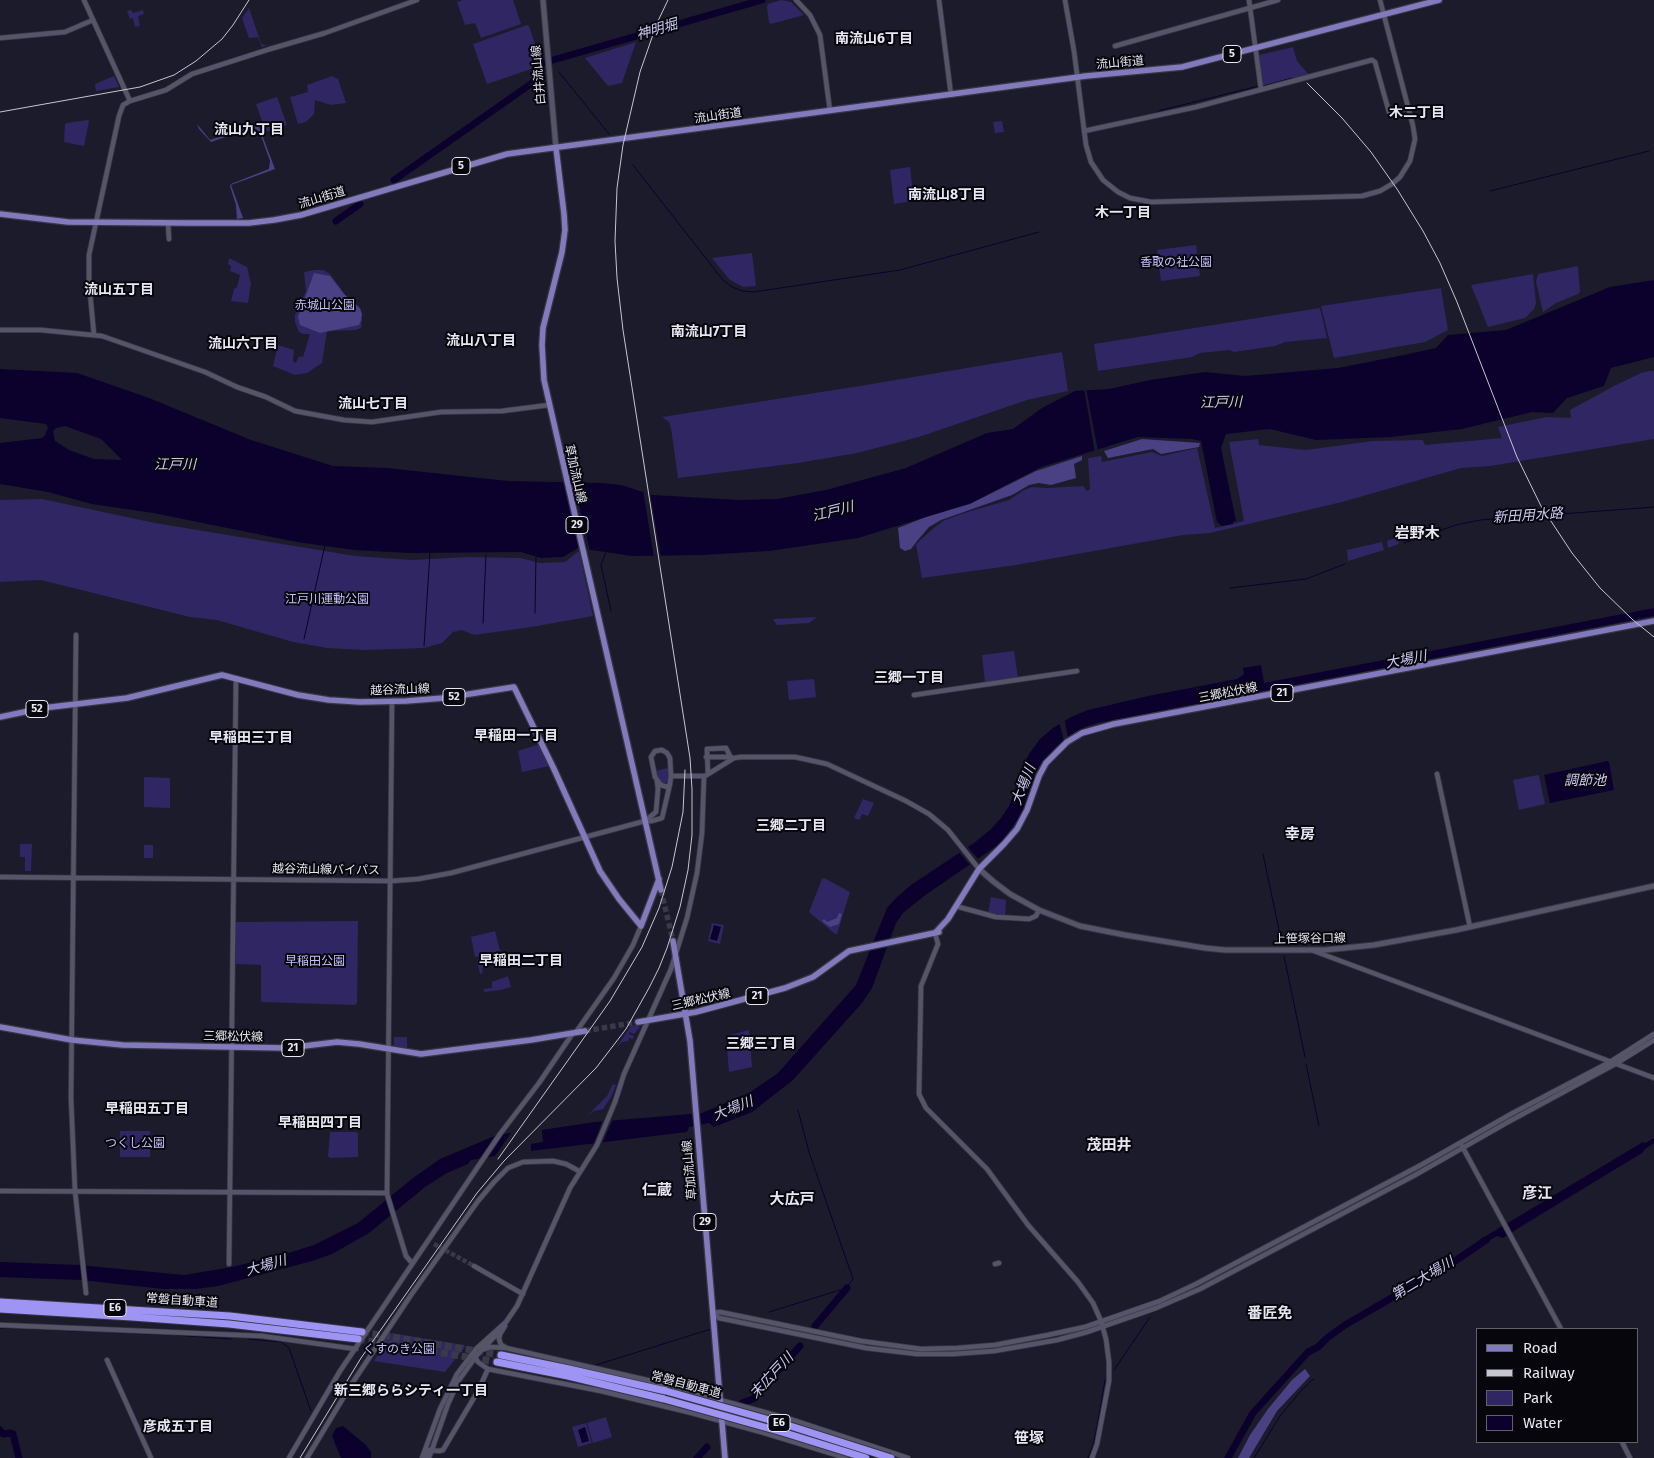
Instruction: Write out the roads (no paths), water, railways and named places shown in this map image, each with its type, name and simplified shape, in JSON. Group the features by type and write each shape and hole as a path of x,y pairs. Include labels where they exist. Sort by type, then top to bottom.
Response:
{"highway":[{"name":"常磐自動車道","path":"0,1302 211,1315 362,1332"},
{"name":"常磐自動車道","path":"0,1309 210,1322 358,1339"},
{"name":"常磐自動車道","path":"499,1359 569,1369 784,1424 891,1458"},
{"name":"常磐自動車道","path":"665,1395 866,1458"}],"main road":[{"name":"白井流山線","path":"543,0 556,148"},
{"name":"流山街道","path":"0,214 56,221 168,223 249,223 292,217 491,157 523,151 1078,78 1182,67 1439,0"},
{"name":"草加流山線","path":"556,148 564,214 564,230 562,252 543,328 542,371 661,890"},
{"name":"三郷松伏線","path":"935,933 948,919 979,869 1017,828 1030,802 1039,776 1050,757 1066,742 1084,732 1114,724 1654,621"},
{"name":"越谷流山線","path":"0,718 28,711 126,698 222,675 313,698 360,702 443,698 514,687 554,769 584,838 608,883 641,926"},
{"name":"上笹塚谷口線","path":"979,869 1005,891 1039,910 1095,930 1187,946 1225,950 1313,950 1384,944 1654,886"},
{"path":"641,926 659,879"},
{"name":"三郷松伏線","path":"638,1022 729,1004 813,977 844,954 868,946 942,931 959,907 971,882"},
{"name":"草加流山線","path":"673,941 686,1014 725,1458"},
{"name":"三郷松伏線","path":"0,1026 72,1040 124,1045 287,1048 337,1042 421,1054 532,1040 585,1031"}],"street":[{"path":"84,0 130,101"},
{"path":"94,335 89,262 120,112 124,105 130,101 166,90 192,74 325,33 417,0"},
{"path":"796,0 810,14 820,35 830,111"},
{"path":"939,0 952,95"},
{"path":"1065,0 1088,156 1100,176 1118,192 1137,200 1158,202 1362,196 1387,188 1400,177 1410,161 1415,139 1409,108 1380,0"},
{"path":"1249,0 1261,90"},
{"path":"1115,46 1278,0"},
{"path":"0,38 65,32 93,20"},
{"path":"1084,131 1261,90 1372,60 1375,62 1389,112 1409,108"},
{"path":"168,223 169,239"},
{"path":"0,330 26,330 94,335 109,338 213,375 237,387 266,397 295,412 344,420 372,422 441,412 502,411 549,406"},
{"path":"76,635 71,1098 75,1191 86,1293"},
{"path":"914,694 1077,671"},
{"path":"229,1264 236,678"},
{"path":"392,701 387,1195 406,1256 412,1263"},
{"path":"425,1458 445,1397 458,1374 506,1322 517,1306 579,1171 597,1145 624,1074 671,969 689,912 697,873 702,833 707,749 726,748 732,757"},
{"path":"662,750 670,758 670,784 666,787 658,781 654,776 651,757 655,751 662,750"},
{"path":"706,757 795,757 827,764 921,809 941,824 979,869"},
{"path":"671,776 706,775 732,757"},
{"path":"1437,774 1470,927"},
{"path":"645,821 656,812 658,781"},
{"name":"越谷流山線バイパス","path":"0,877 391,881 418,879 451,873 645,821 652,822 662,818 670,784"},
{"path":"959,907 984,915 1029,919 1036,916 1039,910"},
{"path":"288,1458 320,1402 412,1263 500,1134 540,1083 574,1032 614,978 633,945 641,926"},
{"path":"935,933 938,944 921,986 919,1094 929,1112 994,1177 1028,1225 1087,1293 1101,1322 1108,1350 1109,1381 1097,1444 1092,1458"},
{"path":"1313,950 1654,1078"},
{"path":"713,1314 720,1312 861,1341 921,1349 995,1345 1101,1322 1160,1301 1196,1284 1610,1062 1654,1034"},
{"path":"713,1314 719,1318 866,1348 917,1354 994,1351 1057,1340 1103,1327 1156,1308 1200,1289 1417,1174 1617,1063 1654,1040"},
{"path":"1460,1143 1560,1328"},
{"path":"307,1458 351,1385 411,1294 478,1201 494,1182 512,1166 523,1162 552,1160 566,1164 579,1171"},
{"path":"989,1181 994,1177"},
{"path":"0,1191 387,1195"},
{"path":"428,1241 434,1244"},
{"path":"474,1266 523,1294"},
{"path":"506,1348 501,1345 498,1339 516,1312 517,1306"},
{"path":"0,1325 243,1334 356,1348"},
{"path":"425,1458 428,1452 432,1450 453,1393 474,1356 506,1326"},
{"path":"481,1350 491,1347 506,1348 646,1380 720,1399 858,1440 908,1458"},
{"path":"474,1356 478,1362 488,1369 601,1391 722,1421 846,1458"},
{"path":"107,1360 151,1458"},
{"path":"432,1450 439,1452 443,1450 478,1391 488,1369"},
{"path":"1622,1443 1630,1458"}],"water":[{"name":"江戸川","path":"1654,280 1654,357 1611,368 1604,386 1567,398 1553,413 1532,412 1462,429 1391,437 1316,440 1270,429 1226,434 1221,448 1236,521 1233,524 1222,526 1217,522 1201,441 1138,437 1041,467 971,503 858,538 769,551 702,555 632,556 578,548 563,557 541,558 521,552 410,553 354,550 297,542 153,513 92,504 48,492 0,484 0,443 42,438 48,428 46,424 0,418 0,369 77,373 149,398 251,440 333,466 387,468 508,481 602,483 621,485 652,495 740,500 777,499 826,490 906,468 987,433 1013,429 1042,408 1075,391 1109,389 1150,380 1205,372 1245,376 1338,368 1436,348 1448,335 1506,330 1610,287","holes":["65,426 101,439 122,460 94,459 69,450 55,441 53,431 56,428"]},
{"name":"大場川","path":"1654,608 1654,616 1085,727 1072,734 1057,746 1042,763 1021,815 1001,843 924,896 903,913 896,923 872,988 862,1003 793,1080 752,1112 714,1127 709,1123 689,1127 687,1132 531,1151 531,1144 543,1142 542,1130 595,1122 702,1113 749,1093 778,1073 856,985 887,908 911,885 974,843 991,829 1009,806 1024,763 1031,751 1040,739 1071,717 1088,710 1148,696 1237,679 1244,674 1243,668 1261,665 1264,683"},
{"name":"調節池","path":"1609,762 1614,790 1550,803 1544,775"},
{"path":"714,925 721,927 717,941 710,939"},
{"name":"大場川","path":"511,1133 495,1156 471,1160 468,1164 447,1173 425,1187 369,1233 332,1254 312,1261 218,1286 196,1289 163,1289 81,1280 0,1277 0,1262 79,1265 184,1275 232,1267 285,1254 314,1245 358,1223 413,1178 440,1159 497,1135"},
{"path":"1654,1138 1654,1143 1642,1153 1503,1238 1497,1236 1490,1240 1489,1243 1488,1241 1480,1246 1478,1244 1481,1239 1643,1142 1645,1143"},
{"path":"343,1426 366,1445 371,1452 371,1458 341,1458 332,1436 336,1428"},
{"path":"585,1427 589,1441 582,1443 578,1430"}],"waterway":[{"name":"神明堀","path":"553,60 762,0"},
{"name":"神明堀","path":"542,63 543,77"},
{"name":"神明堀","path":"394,180 535,81 542,63"},
{"path":"559,72 609,134"},
{"path":"1263,86 1292,78"},
{"path":"1158,111 1259,86"},
{"path":"1490,191 1649,151"},
{"path":"633,165 722,279 732,287 743,291 753,292 900,270 1039,232"},
{"name":"神明堀","path":"336,221 360,204"},
{"name":"新田用水路","path":"1404,543 1456,525 1480,520 1654,507"},
{"path":"304,639 325,545"},
{"path":"424,646 430,552"},
{"path":"606,552 601,565 611,611"},
{"path":"483,623 486,554"},
{"path":"535,613 536,556"},
{"name":"新田用水路","path":"1230,588 1306,579 1345,564"},
{"path":"1263,854 1282,944"},
{"path":"1284,956 1305,1057"},
{"path":"1306,1064 1319,1126"},
{"path":"798,1110 809,1152 853,1279 846,1288"},
{"name":"第二大場川","path":"1228,1458 1253,1413 1308,1352 1318,1347 1345,1325 1455,1261 1486,1240"},
{"name":"末広戸川","path":"815,1326 847,1288"},
{"path":"769,1312 840,1290"},
{"path":"1114,1370 1150,1317"},
{"path":"0,1328 11,1328"},
{"path":"31,1329 63,1330"},
{"path":"596,1365 711,1329"},
{"path":"70,1331 84,1331"},
{"path":"110,1332 126,1333"},
{"path":"132,1333 138,1333"},
{"path":"144,1334 161,1334"},
{"path":"167,1334 173,1335"},
{"path":"176,1335 231,1339"},
{"path":"248,1339 281,1342 289,1348 311,1411"},
{"name":"末広戸川","path":"742,1403 753,1399 800,1346"},
{"path":"1088,1458 1097,1427 1105,1380"},
{"path":"1254,1458 1280,1416 1301,1391 1314,1380"},
{"path":"0,1430 3,1434 13,1434 19,1458"},
{"name":"末広戸川","path":"697,1458 707,1447"}],"tunnel":[{"path":"661,890 673,941"},
{"path":"585,1031 638,1022"},
{"path":"434,1244 474,1266"},
{"path":"362,1332 501,1355"},
{"path":"358,1339 497,1362"}],"railway":[{"path":"0,112 140,87 174,75 196,61 222,39 249,0"},
{"path":"300,1458 361,1358 477,1193 504,1161 596,1068 626,1029 659,968 680,907 688,870 692,835 690,758 623,330 615,241 617,188 623,145 640,72 657,23 668,0"},
{"path":"1307,83 1342,118 1371,152 1423,231 1440,263 1457,302 1517,457 1541,506 1572,553 1600,588 1633,620 1654,637"},
{"path":"498,1159 610,1001 642,947 659,908 672,867 683,812 685,770"}],"district":[{"name":"南流山6丁目","path":"874,39"},
{"name":"木二丁目","path":"1417,113"},
{"name":"流山九丁目","path":"249,130"},
{"name":"南流山8丁目","path":"947,195"},
{"name":"木一丁目","path":"1123,213"},
{"name":"流山五丁目","path":"119,290"},
{"name":"南流山7丁目","path":"709,332"},
{"name":"流山八丁目","path":"481,341"},
{"name":"流山六丁目","path":"243,344"},
{"name":"流山七丁目","path":"373,404"},
{"name":"岩野木","path":"1417,534"},
{"name":"三郷一丁目","path":"909,678"},
{"name":"早稲田一丁目","path":"516,736"},
{"name":"早稲田三丁目","path":"251,738"},
{"name":"三郷二丁目","path":"791,826"},
{"name":"幸房","path":"1300,835"},
{"name":"早稲田二丁目","path":"521,961"},
{"name":"三郷三丁目","path":"761,1044"},
{"name":"早稲田五丁目","path":"147,1109"},
{"name":"早稲田四丁目","path":"320,1123"},
{"name":"茂田井","path":"1109,1146"},
{"name":"仁蔵","path":"657,1191"},
{"name":"彦江","path":"1537,1194"},
{"name":"大広戸","path":"792,1200"},
{"name":"番匠免","path":"1270,1314"},
{"name":"新三郷ららシティ一丁目","path":"411,1391"},
{"name":"彦成五丁目","path":"178,1427"},
{"name":"笹塚","path":"1029,1439"}],"park label":[{"name":"香取の社公園","path":"1176,263"},
{"name":"赤城山公園","path":"325,306"},
{"name":"江戸川運動公園","path":"327,600"},
{"name":"早稲田公園","path":"315,962"},
{"name":"つくし公園","path":"135,1144"},
{"name":"くすのき公園","path":"399,1350"}]}
